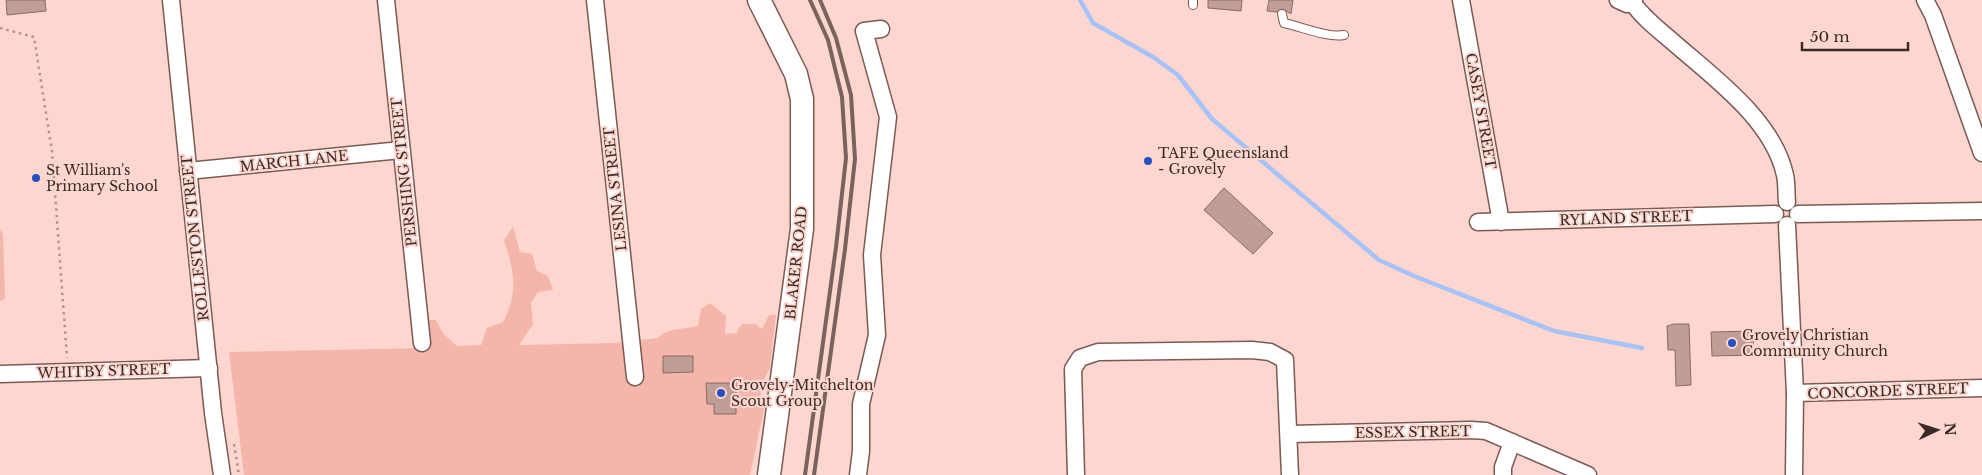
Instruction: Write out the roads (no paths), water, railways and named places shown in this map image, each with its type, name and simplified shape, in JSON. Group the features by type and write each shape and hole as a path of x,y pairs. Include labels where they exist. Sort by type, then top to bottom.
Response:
{"street":[{"name":"ROLLESTON STREET","path":"171,0 209,368 222,475"},
{"name":"PERSHING STREET","path":"386,0 422,343"},
{"name":"LESINA STREET","path":"595,0 635,377"},
{"name":"BLAKER ROAD","path":"759,0 796,74 802,99 802,229 769,475"},
{"name":"CASEY STREET","path":"1461,0 1501,222"},
{"path":"1925,0 1933,15 1982,153"},
{"path":"1628,1 1745,106 1769,138 1780,158 1786,177 1787,202"},
{"path":"858,475 861,451 861,404 877,335 872,255 888,117 864,31 881,29"},
{"name":"MARCH LANE","path":"188,171 401,150"},
{"path":"1794,475 1793,220 1794,204 1787,202 1778,206 1775,214 1778,222 1793,220 1982,211"},
{"name":"RYLAND STREET","path":"1478,222 1775,214"},
{"path":"1076,475 1073,369 1080,358 1098,352 1252,350 1270,352 1285,360 1290,475"},
{"name":"WHITBY STREET","path":"0,374 209,368"},
{"name":"CONCORDE STREET","path":"1794,393 1982,388"},
{"name":"ESSEX STREET","path":"1289,434 1486,431 1588,475"},
{"path":"1503,475 1503,467 1512,442"}],"lane":[{"path":"1282,14 1284,23 1310,28 1334,37 1344,35"}],"waterway":[{"path":"1080,0 1093,23 1153,57 1178,75 1212,119 1379,260 1414,276 1554,331 1642,348"}],"railway":[{"path":"805,475 846,158 842,97 828,40 810,0"},
{"path":"814,475 845,249 855,159 851,95 836,38 820,0"}],"place":[{"name":"TAFE Queensland - Grovely","path":"1148,161"},
{"name":"St William's Primary School","path":"36,178"},
{"name":"Grovely Christian Community Church","path":"1732,343"},
{"name":"Grovely-Mitchelton Scout Group","path":"721,393"}]}
